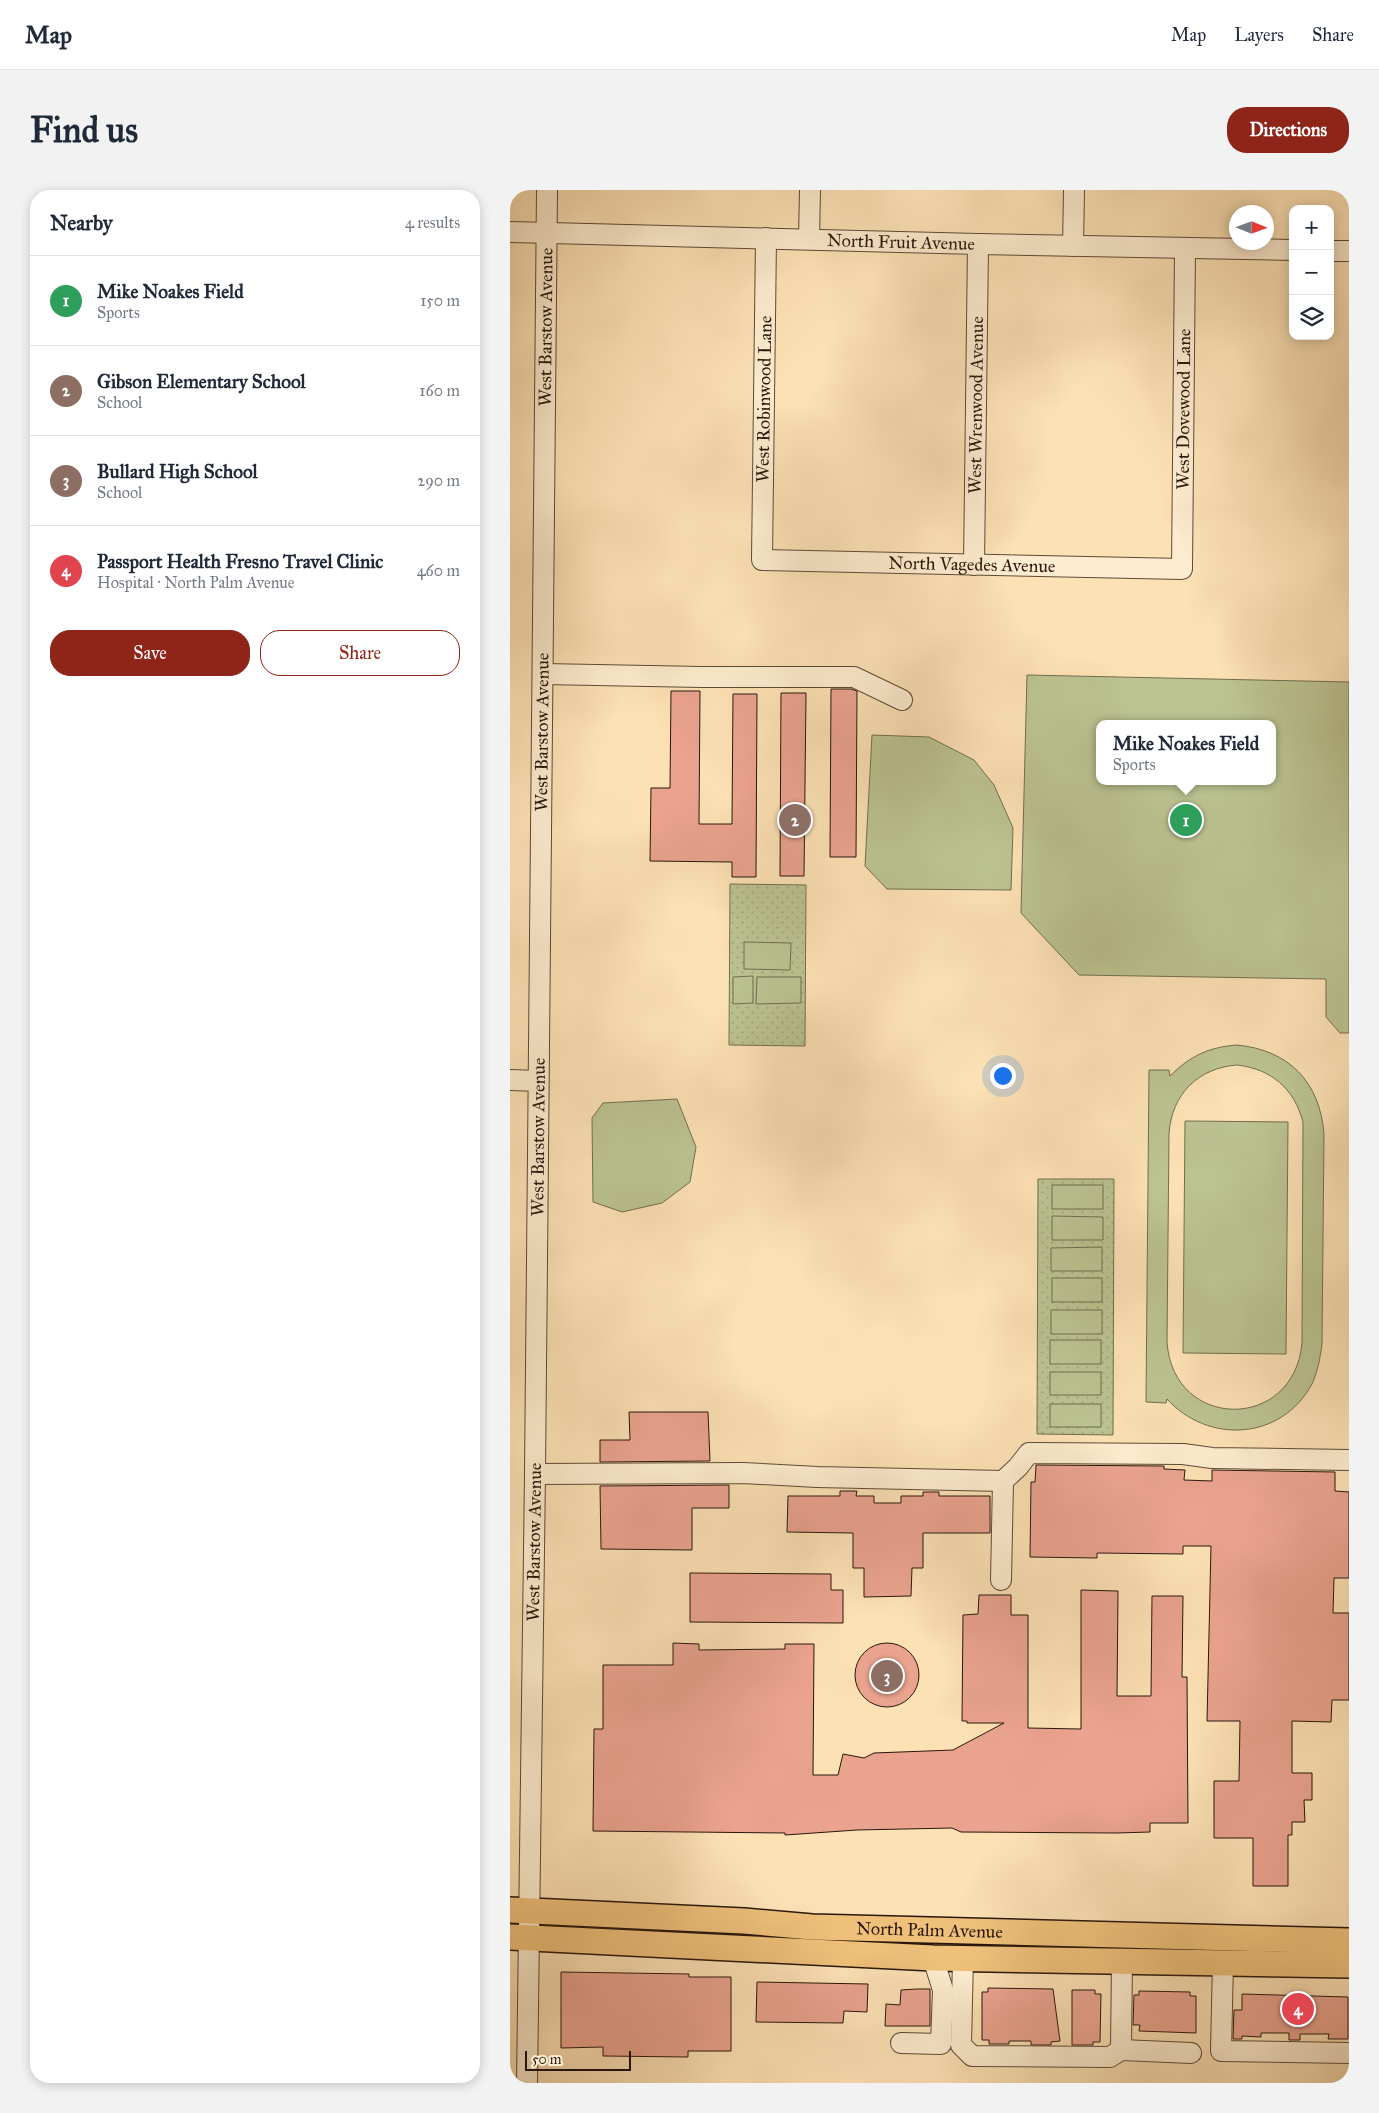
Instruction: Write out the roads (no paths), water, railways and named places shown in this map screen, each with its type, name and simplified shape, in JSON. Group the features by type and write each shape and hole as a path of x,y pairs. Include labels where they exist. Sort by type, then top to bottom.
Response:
{"main road":[{"name":"North Palm Avenue","path":"520,1910 744,1921 812,1927 1349,1940"},
{"path":"994,1959 995,1932"},
{"name":"North Palm Avenue","path":"519,1937 933,1958 1349,1964"}],"street":[{"name":"West Barstow Avenue","path":"527,2083 519,1937 535,1474 547,190"},
{"path":"809,239 810,190"},
{"path":"1073,246 1074,190"},
{"name":"North Fruit Avenue","path":"510,232 1289,250"},
{"name":"West Robinwood Lane","path":"762,560 766,238"},
{"name":"West Wrenwood Avenue","path":"974,565 978,244"},
{"name":"West Dovewood Lane","path":"1182,569 1185,248"},
{"path":"1334,251 1349,251"},
{"name":"North Vagedes Avenue","path":"762,560 1182,569"},
{"path":"542,674 854,677 902,700"},
{"path":"510,1080 538,1081"},
{"path":"535,1474 743,1473 817,1477 1003,1481 1029,1453 1183,1454 1212,1458 1349,1460"},
{"path":"1001,1580 1003,1481"},
{"path":"901,2043 941,2044 943,1990 933,1958"},
{"path":"963,1958 961,2045 972,2056 1110,2057 1121,2050 1191,2053"},
{"path":"1121,2050 1122,1961"},
{"path":"1223,1962 1221,2050 1349,2053"}],"place":[{"name":"Gibson Elementary School","path":"795,820"},
{"name":"Mike Noakes Field","path":"1186,820"},
{"name":"Bullard High School","path":"887,1676"},
{"name":"Passport Health Fresno Travel Clinic","path":"1298,2009"}]}
